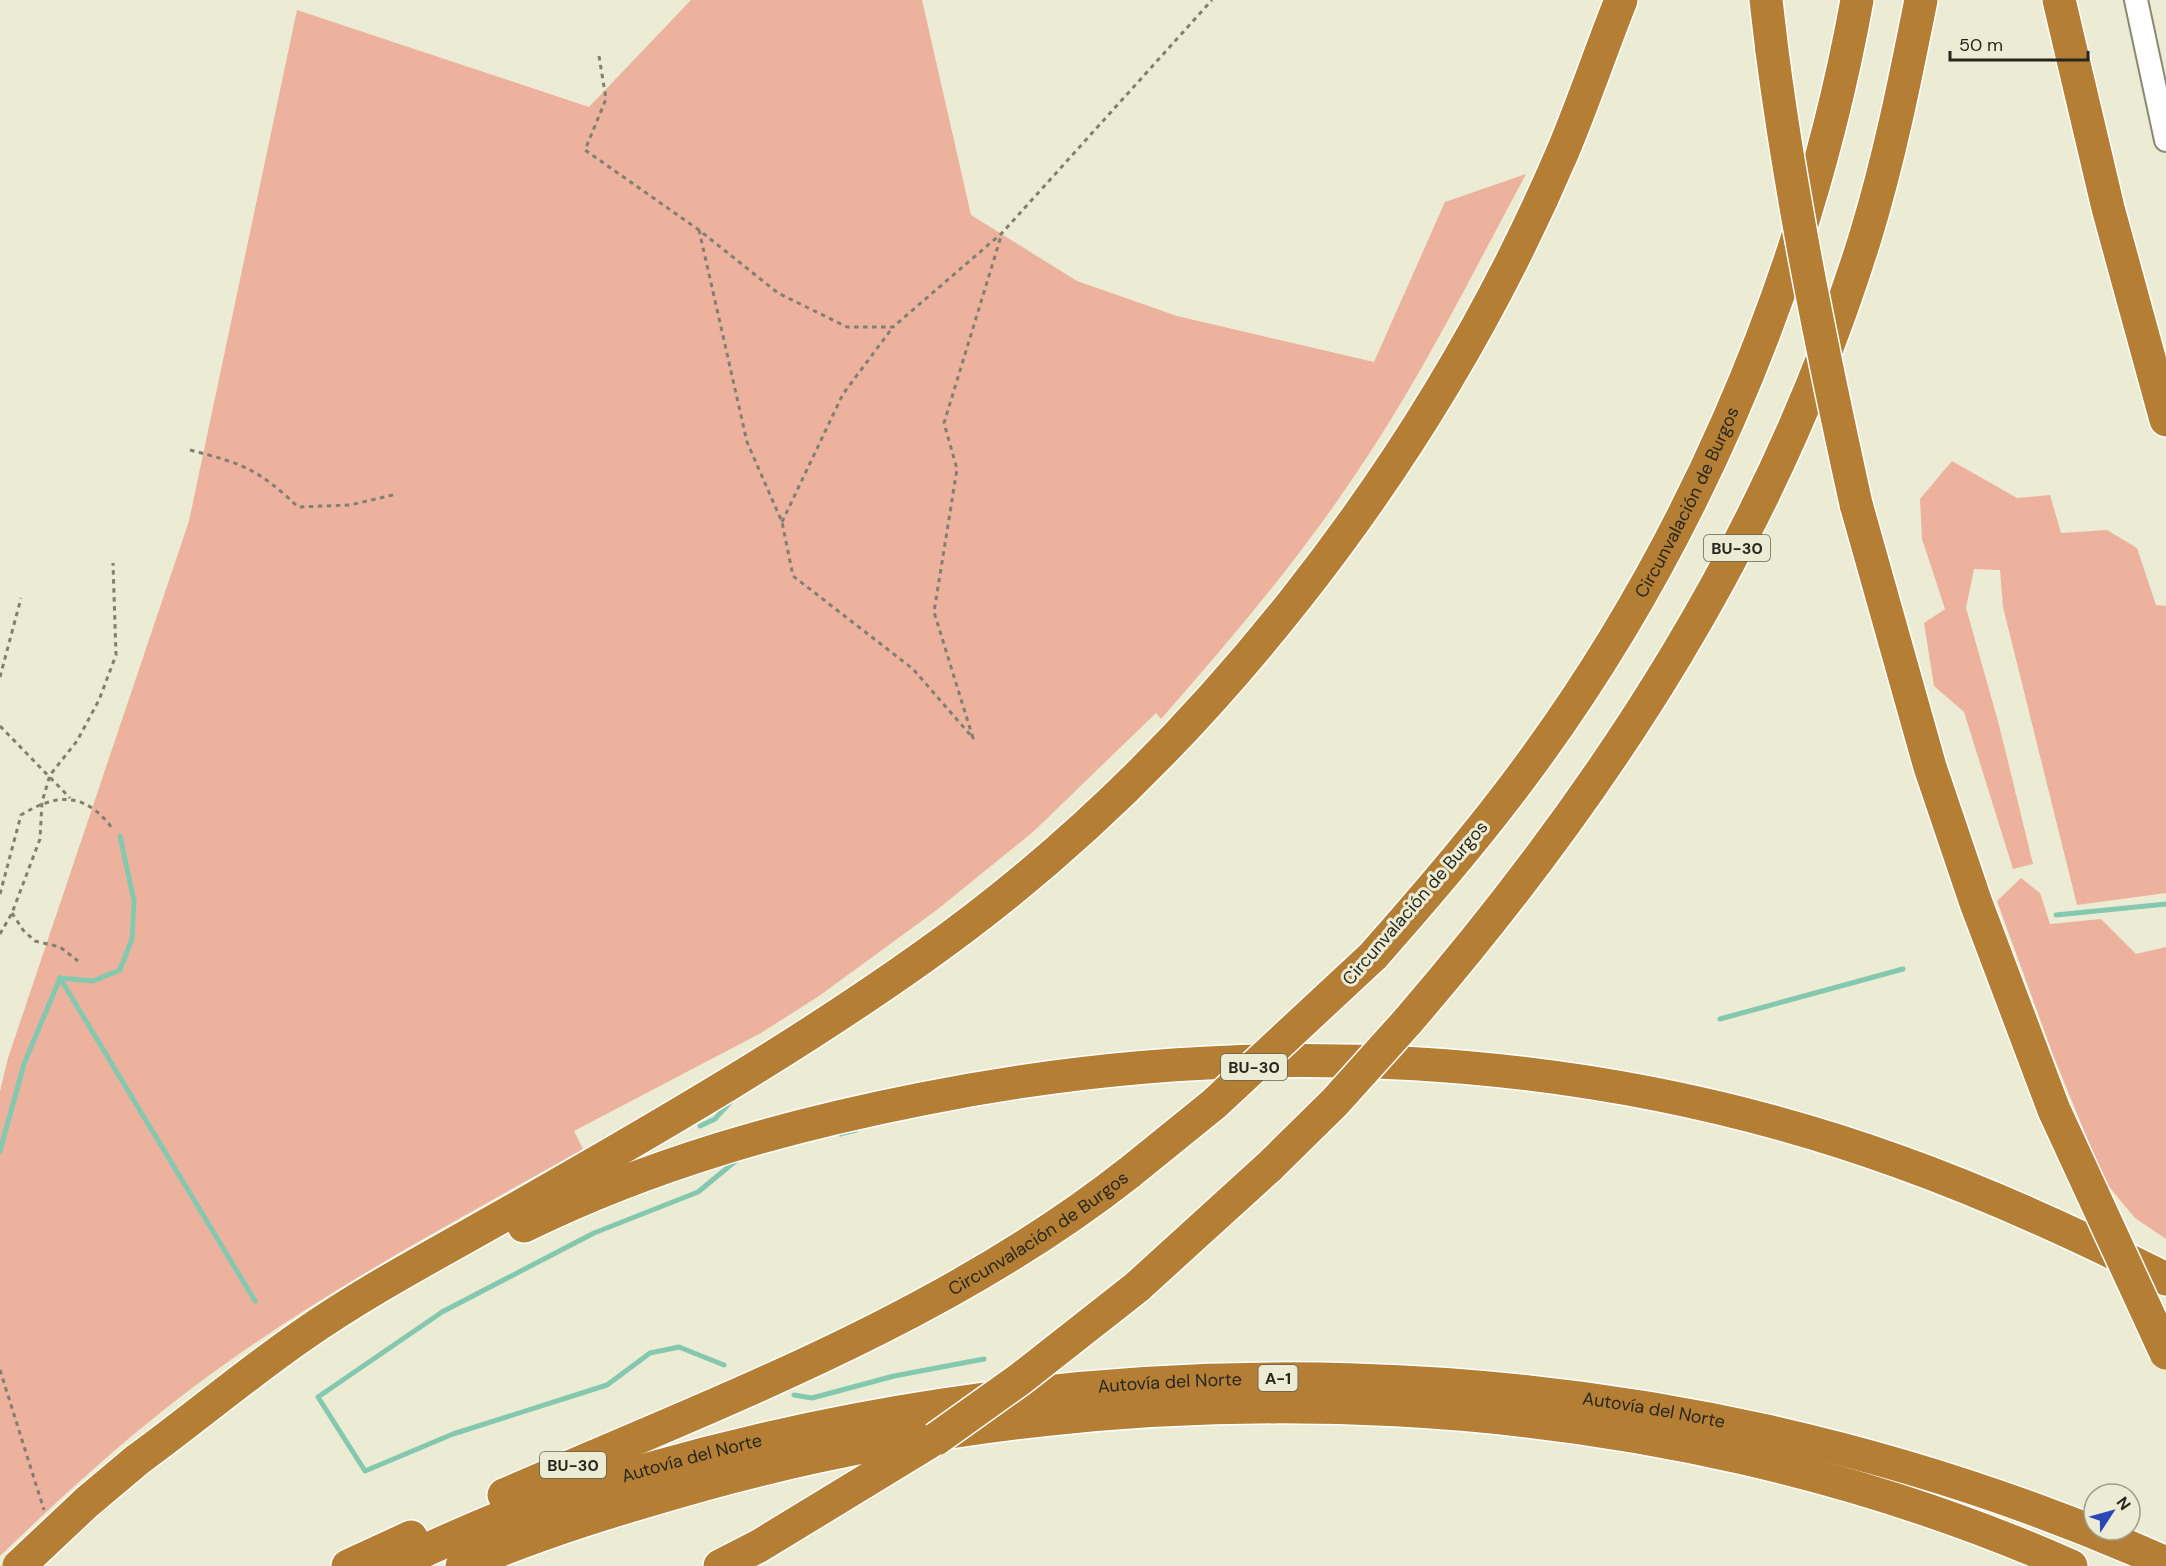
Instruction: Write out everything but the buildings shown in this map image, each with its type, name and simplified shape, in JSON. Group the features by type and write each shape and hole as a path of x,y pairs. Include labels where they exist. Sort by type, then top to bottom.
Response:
{"highway":[{"path":"19,1566 87,1502 137,1460 328,1319 718,1090 926,956 1057,850 1176,736 1227,680 1320,569 1369,501 1450,373 1494,295 1563,151 1621,0"},
{"path":"1766,0 1786,154 1811,297 1856,504 1930,767 1976,903 2054,1110 2166,1353"},
{"name":"Circunvalación de Burgos","path":"348,1566 751,1388 936,1298 1029,1243 1130,1172 1214,1104 1373,956 1443,876 1508,795 1607,651 1648,582 1726,426 1769,321 1810,198 1857,0"},
{"name":"BU-30","path":"720,1566 759,1546 936,1439 1020,1379 1137,1287 1270,1166 1335,1102 1407,1022 1522,884 1611,760 1676,658 1746,531 1805,402 1865,238 1890,142 1921,0"},
{"path":"2059,0 2108,208 2166,420"},
{"path":"244,1380 430,1272 542,1217 643,1175 756,1136 986,1086 1085,1072 1190,1063 1287,1059 1436,1065 1528,1074 1619,1088 1710,1107 1810,1133 1907,1164 2069,1230 2166,1279"},
{"name":"Autovía del Norte","path":"390,1566 529,1507 708,1452 794,1431 879,1413 1065,1388 1160,1380 1256,1378 1348,1378 1442,1384 1626,1404 1730,1423 1858,1454 1947,1479 2039,1510 2166,1563"},
{"name":"Autovía del Norte","path":"462,1566 580,1522 659,1497 816,1457 989,1426 1154,1411 1239,1408 1424,1412 1634,1437 1793,1468 1954,1520 2071,1566"},
{"path":"754,1566 903,1467 936,1439"}],"street":[{"path":"2136,0 2166,140"}],"path":[{"path":"782,522 843,394 893,327 1002,233 1212,0"},
{"path":"599,56 606,99 585,150 699,230 778,293 847,327 893,327"},
{"path":"699,230 747,442 782,522 793,576 913,669 974,738 934,612 957,469 944,423 1002,233"},
{"path":"190,450 243,464 270,480 298,507 350,505 397,494"},
{"path":"0,934 12,913 40,839 42,802 50,775 77,741 99,700 116,655 113,562"},
{"path":"0,677 21,598"},
{"path":"0,726 70,798 102,815 112,828"},
{"path":"0,894 21,815 42,802 70,798"},
{"path":"12,913 23,930 35,941 60,947 78,961"},
{"path":"0,1371 45,1514"}],"shaded area":[{"path":"691,0 922,0 971,215 1077,281 1177,316 1374,362 1445,202 1526,174 1422,367 1353,478 1285,571 1161,719 1156,713 1034,831 938,909 819,996 761,1033 574,1131 583,1149 424,1238 268,1334 170,1405 126,1441 0,1556 0,1091 8,1058 189,521 297,10 589,107"},
{"path":"1952,461 2017,498 2050,495 2061,533 2107,530 2137,548 2156,605 2166,606 2166,893 2077,905 2003,607 2000,570 1974,569 1966,608 1999,725 2033,864 2013,869 1964,712 1934,686 1924,623 1945,609 1922,539 1920,499"},
{"path":"2021,878 2040,893 2050,924 2101,919 2136,954 2166,947 2166,1239 2135,1218 2105,1182 2053,1055 1997,901"}],"waterway":[{"path":"60,978 93,981 120,970 132,939 134,901 120,836"},
{"path":"2056,915 2166,904"},
{"path":"1720,1019 1903,969"},
{"path":"60,978 255,1301"},
{"path":"0,1151 24,1064 60,978"},
{"path":"700,1126 715,1119 732,1100"},
{"path":"840,1134 856,1130"},
{"path":"724,1365 679,1347 650,1353 607,1385 453,1434 365,1471 318,1397 442,1312 594,1233 698,1192 738,1159"},
{"path":"794,1395 812,1398 894,1376 984,1359"}]}
